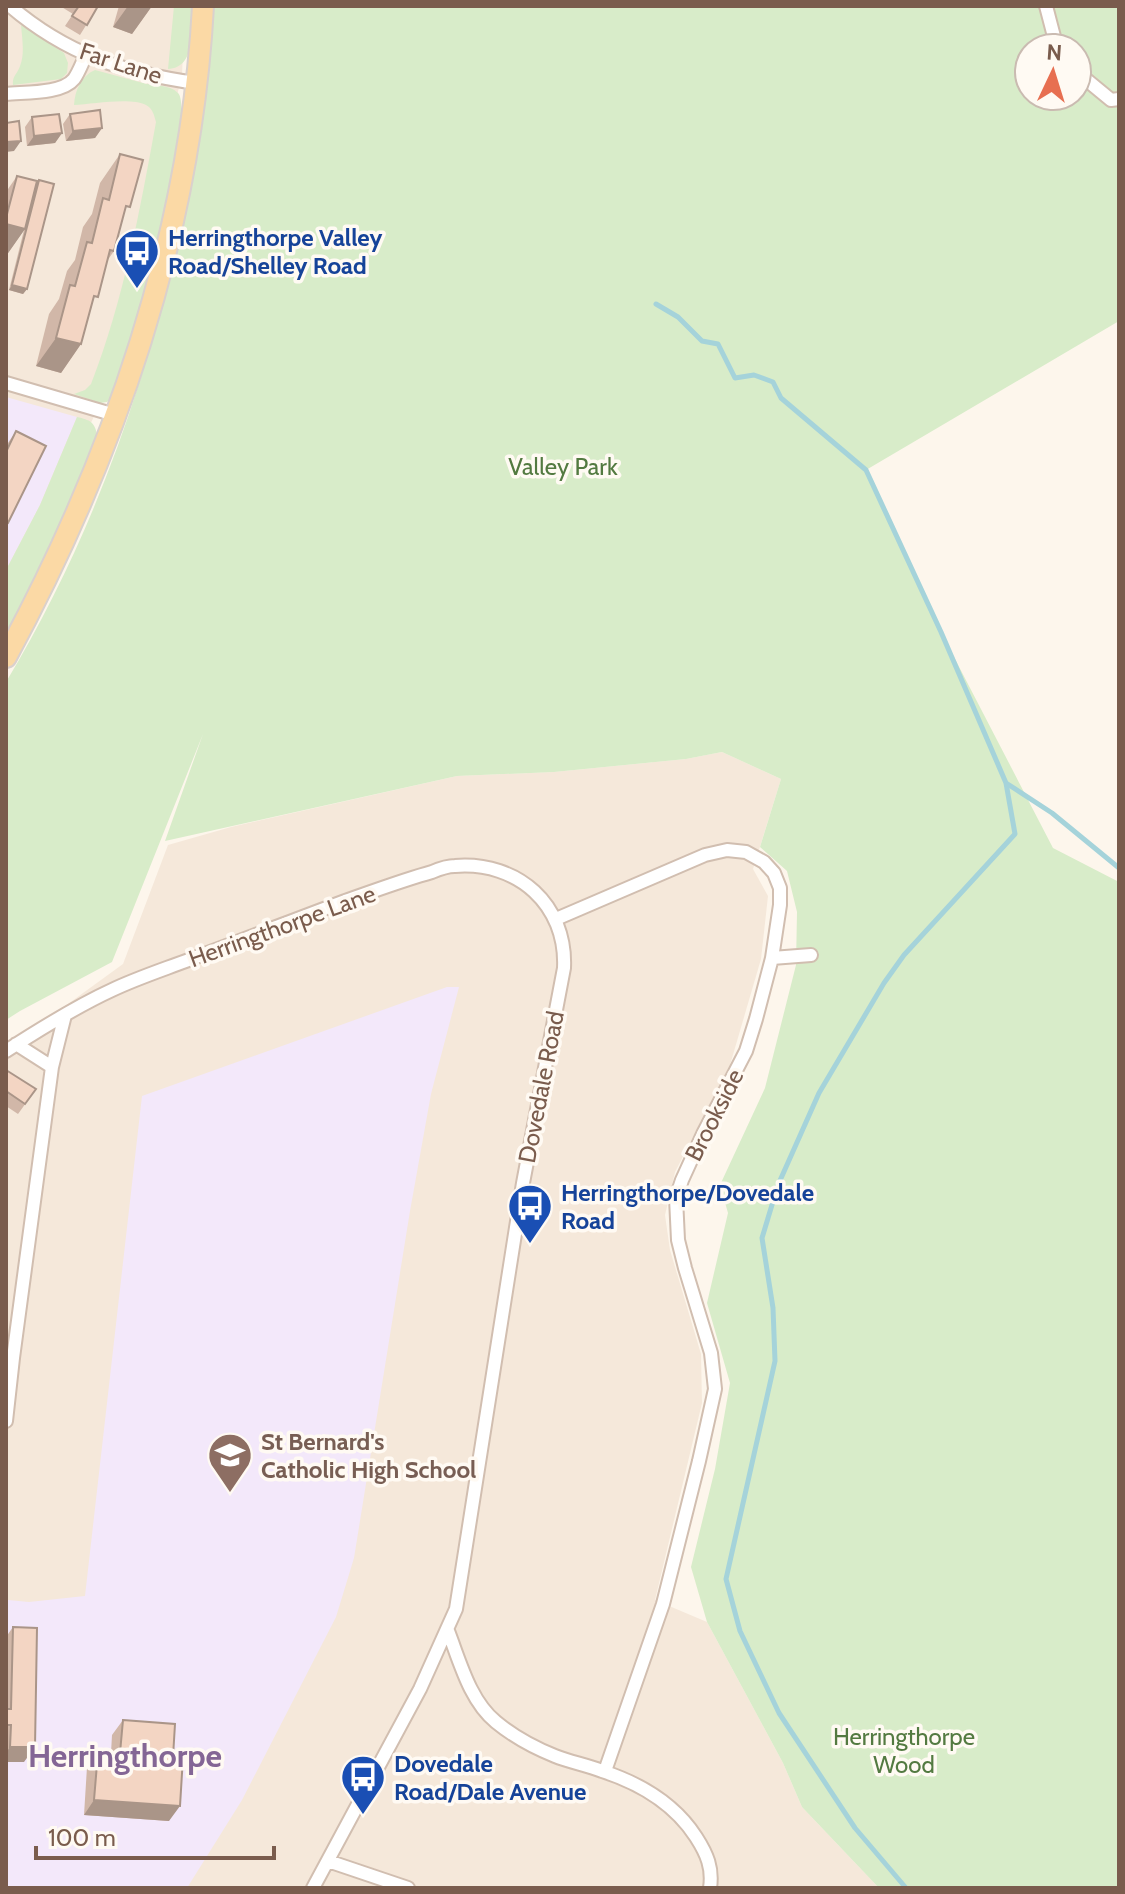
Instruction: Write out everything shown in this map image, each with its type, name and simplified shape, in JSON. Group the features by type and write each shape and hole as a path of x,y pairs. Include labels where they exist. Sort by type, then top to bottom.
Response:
{"main road":[{"path":"6,657 72,525 95,470 159,279 182,174 196,83 203,6"}],"street":[{"name":"Far Lane","path":"10,6 86,55 131,71 196,83"},
{"path":"1046,6 1053,32"},
{"path":"6,94 64,86 73,80 86,55"},
{"path":"1093,85 1111,100 1119,99"},
{"path":"6,383 115,415"},
{"name":"Brookside","path":"556,919 705,855 727,850 746,852 764,862 774,873 780,888 772,958 746,1051 703,1134 676,1198 678,1240 711,1353 715,1389 663,1604 605,1771"},
{"name":"Herringthorpe Lane","path":"11,1048 112,990 300,918 453,866 496,870 516,879 544,901 556,919"},
{"name":"Dovedale Road","path":"313,1888 420,1689 456,1609 523,1183 564,968 565,951 556,919"},
{"path":"772,958 811,955"},
{"path":"6,1421 52,1067 65,1015"},
{"path":"11,1048 52,1067"},
{"path":"448,1631 477,1701 493,1720 512,1734 554,1756 642,1786 673,1808 706,1853 712,1874 710,1888"},
{"path":"328,1861 408,1888"}],"shaded area":[{"path":"6,6 185,6 182,75 104,396 6,597"},
{"path":"6,397 77,417 40,505 6,570"},
{"path":"722,752 781,779 753,869 768,896 761,959 730,1065 675,1172 665,1215 670,1250 701,1354 702,1403 655,1600 707,1622 783,1763 802,1807 879,1888 6,1888 6,1049 123,964 168,845 231,827 457,776 554,772 686,759"},
{"name":"St Bernard's Catholic High School","path":"447,987 459,987 431,1094 354,1558 336,1617 242,1800 187,1888 6,1888 6,1597 8,1600 29,1602 85,1596 142,1096"}],"green space":[{"path":"174,6 193,6 192,35 184,62 168,69"},
{"name":"Valley Park","path":"214,6 1119,6 1119,321 866,470 941,632 1053,848 1119,882 1119,1888 879,1888 802,1807 783,1763 707,1622 691,1567 715,1469 730,1383 707,1303 728,1213 720,1185 765,1088 796,965 797,912 787,871 760,847 781,779 722,752 686,759 554,772 457,776 165,841 203,734 112,962 6,1020 6,682 49,604 87,523 120,440 148,356 171,269 204,94"},
{"path":"21,25 64,53 68,63 67,73 61,79 13,85 22,56"},
{"path":"95,70 170,88 178,93 181,105 176,156 163,224 138,321 113,396 107,402 100,403 74,394 91,384 113,320 137,221 156,122 150,108 139,103 121,101 74,105 80,84"},
{"path":"77,417 91,422 97,435 78,489 6,636 6,570 40,505"}],"building":[{"path":"79,6 98,6 87,25 72,16"},
{"path":"100,110 102,128 73,131 70,114"},
{"path":"59,114 62,133 34,136 32,117"},
{"path":"19,121 21,141 6,142 6,123"},
{"path":"120,154 143,160 130,207 126,206 114,251 110,250 81,344 56,338 70,285 75,286 87,242 92,243 103,198 109,200"},
{"path":"17,176 37,181 25,229 6,224"},
{"path":"39,180 54,184 27,289 12,285"},
{"path":"16,431 46,446 8,523 6,452"},
{"path":"6,1070 36,1089 25,1104 6,1091"},
{"path":"13,1627 37,1628 35,1747 10,1747 11,1725 6,1725 6,1709 11,1709"},
{"path":"123,1720 175,1724 173,1757 183,1757 180,1806 94,1800 98,1752 120,1753"}],"waterway":[{"path":"656,304 678,317 702,341 718,344 735,378 754,375 773,382 781,398 866,470 1006,783 1015,834 904,955 884,983 819,1093 778,1185 762,1238 773,1308 775,1361 726,1579 740,1631 779,1713 855,1828 906,1888"},
{"path":"1006,783 1052,813 1119,868"}],"place":[{"name":"Herringthorpe Valley Road/Shelley Road","path":"137,290"},
{"name":"Herringthorpe/Dovedale Road","path":"530,1245"},
{"name":"St Bernard's Catholic High School","path":"230,1494"},
{"name":"Dovedale Road/Dale Avenue","path":"363,1816"}],"district":[{"name":"Herringthorpe","path":"125,1755"}],"park label":[{"name":"Herringthorpe Wood","path":"904,1750"}]}
